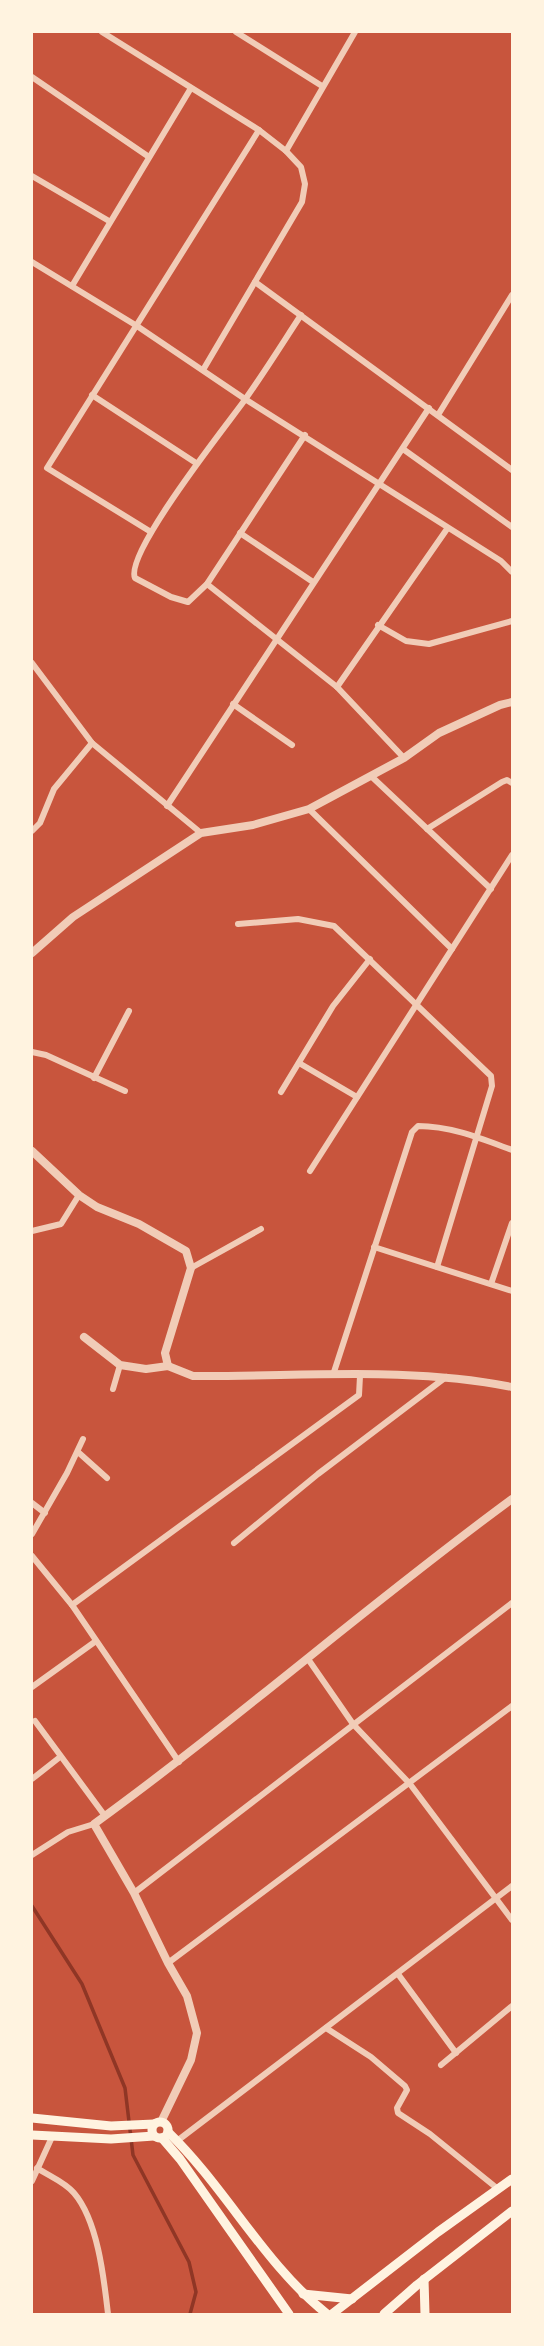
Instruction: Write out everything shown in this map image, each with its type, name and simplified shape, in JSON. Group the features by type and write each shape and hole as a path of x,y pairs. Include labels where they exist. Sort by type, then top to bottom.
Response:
{"main road":[{"path":"32,2118 111,2126 158,2123 168,2127 162,2136"},
{"path":"158,2123 152,2132 177,2141 195,2158 302,2294 327,2315"},
{"path":"32,2135 111,2139 162,2136"},
{"path":"162,2136 286,2313"},
{"path":"332,2315 438,2232 513,2179"},
{"path":"384,2315 424,2279 513,2211"},
{"path":"424,2279 425,2315"},
{"path":"302,2294 352,2299"}],"street":[{"path":"102,32 259,130 286,150 301,167 305,184 302,202 203,370"},
{"path":"236,32 322,86"},
{"path":"286,150 355,32"},
{"path":"32,77 149,156"},
{"path":"72,286 191,88"},
{"path":"151,532 47,468 259,130"},
{"path":"32,176 109,221"},
{"path":"32,262 501,561 513,572"},
{"path":"255,282 513,470"},
{"path":"438,415 513,295"},
{"path":"300,315 245,399 196,463 151,532 134,571 135,578 171,597 188,602 207,584 305,435"},
{"path":"92,395 196,463"},
{"path":"167,806 429,408"},
{"path":"403,449 513,527"},
{"path":"337,687 447,529"},
{"path":"240,533 313,582"},
{"path":"207,584 337,687 404,758"},
{"path":"378,625 406,641 429,644 513,621"},
{"path":"32,663 92,743 201,833"},
{"path":"32,953 73,917 201,833 253,825 309,808 404,758 439,733 500,705 513,702"},
{"path":"233,704 292,745"},
{"path":"32,831 40,822 54,789 92,743"},
{"path":"371,776 491,889"},
{"path":"427,829 502,782 507,780 513,783"},
{"path":"309,808 452,949"},
{"path":"310,1171 513,855"},
{"path":"238,924 298,919 334,926 418,1003 491,1076 492,1086 437,1267"},
{"path":"281,1091 333,1006 370,960"},
{"path":"94,1078 129,1011"},
{"path":"32,1052 46,1055 125,1091"},
{"path":"299,1063 357,1097"},
{"path":"333,1376 412,1132 418,1126 435,1126 476,1136 513,1150"},
{"path":"32,1151 79,1195 106,1212 139,1224 186,1251 191,1268 165,1353 167,1366"},
{"path":"32,1231 61,1224 79,1195"},
{"path":"491,1284 513,1223"},
{"path":"191,1268 261,1229"},
{"path":"374,1247 513,1291"},
{"path":"84,1337 120,1365 146,1369 167,1366 194,1376 446,1377 469,1378 513,1387"},
{"path":"113,1389 120,1365"},
{"path":"72,1605 359,1395 360,1376"},
{"path":"234,1543 318,1474 446,1377"},
{"path":"32,1534 83,1439"},
{"path":"78,1452 107,1478"},
{"path":"32,1855 68,1832 94,1824 179,1762 462,1535 513,1499"},
{"path":"32,1503 45,1513"},
{"path":"32,1556 72,1605 179,1762"},
{"path":"134,1894 513,1603"},
{"path":"32,1687 96,1641"},
{"path":"308,1659 353,1724 410,1784 513,1920"},
{"path":"168,1963 513,1706"},
{"path":"35,1721 105,1816"},
{"path":"32,1779 60,1757"},
{"path":"94,1824 187,1996 197,2034 191,2060 158,2123"},
{"path":"177,2141 513,1886"},
{"path":"398,1974 457,2053"},
{"path":"442,2065 513,2006"},
{"path":"326,2028 371,2057 405,2086 407,2090 397,2108 398,2113 430,2134 498,2189"},
{"path":"32,2181 52,2137"},
{"path":"37,2168 74,2193 89,2220 101,2267 108,2315"}],"waterway":[{"path":"32,1906 82,1984 125,2088 133,2155 189,2262 196,2292 190,2314"}]}
